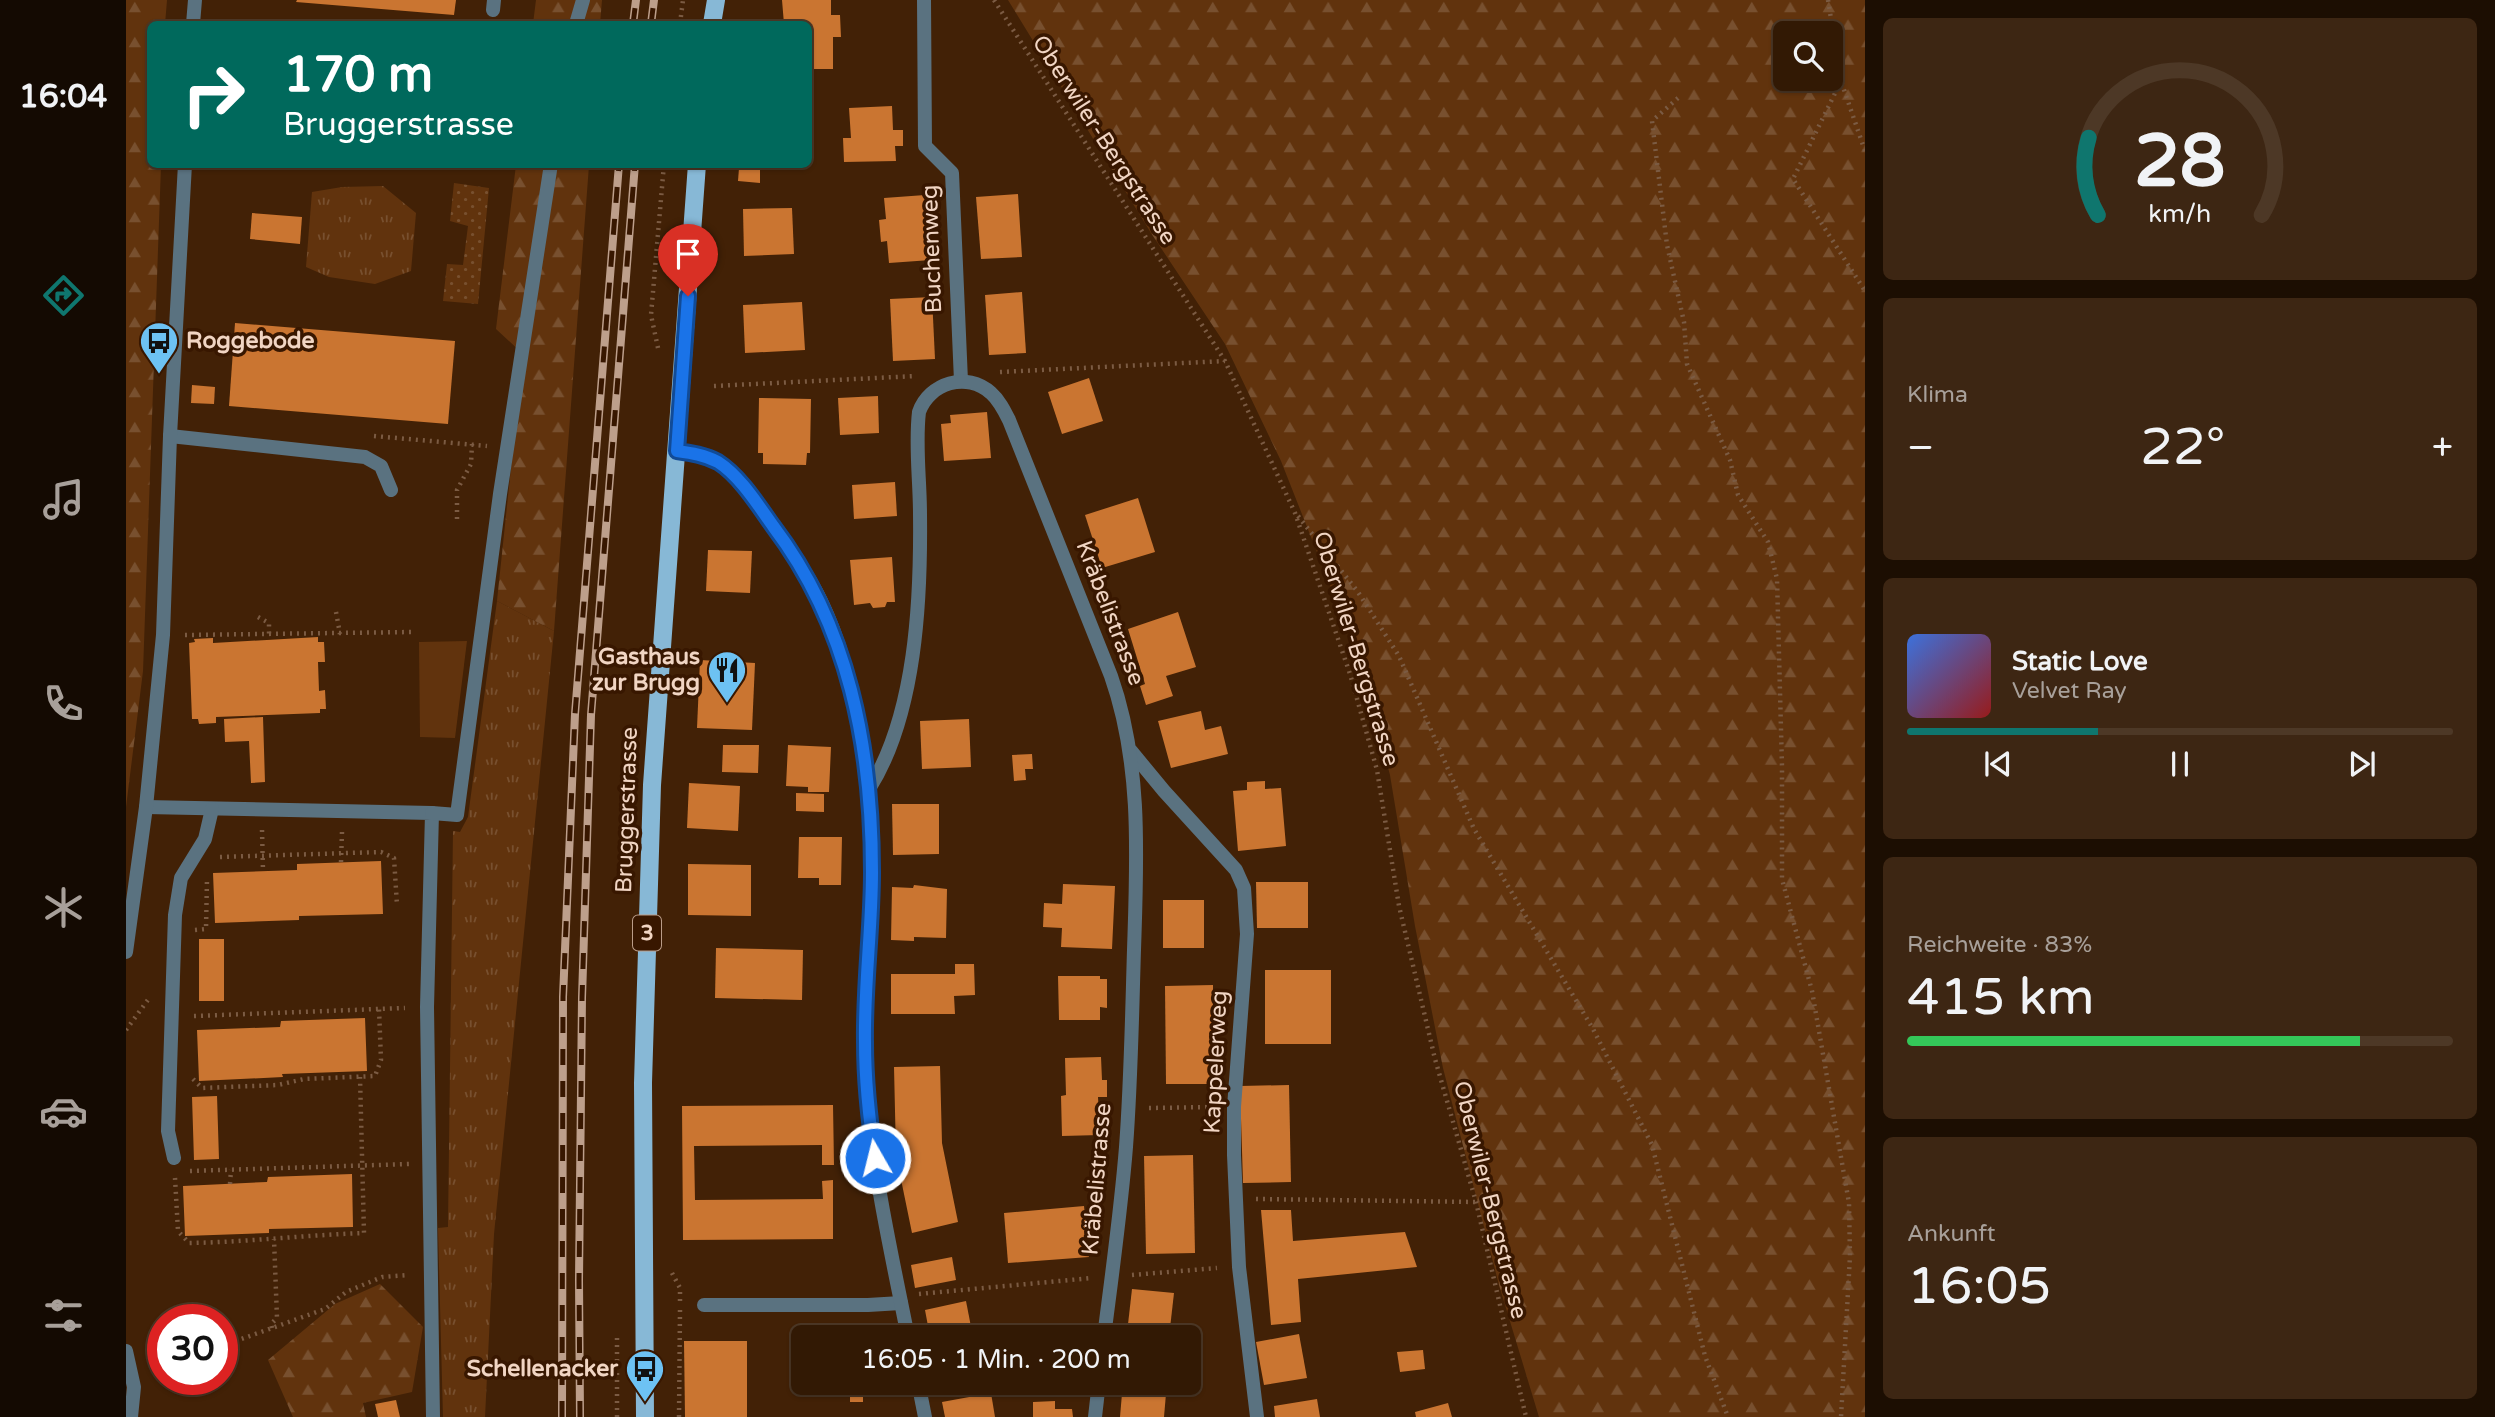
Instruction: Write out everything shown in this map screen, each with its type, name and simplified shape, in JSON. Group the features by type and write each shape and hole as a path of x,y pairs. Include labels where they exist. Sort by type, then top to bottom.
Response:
{"main road":[{"path":"712,21 716,0"},
{"name":"Bruggerstrasse","path":"645,1417 643,1083 652,785 697,168"}],"street":[{"path":"193,21 195,0"},
{"path":"577,21 583,0"},
{"name":"Buchenweg","path":"924,0 925,146 952,173 961,381"},
{"path":"126,952 146,807 163,635 170,436 185,168"},
{"path":"146,807 457,815 501,483 550,168"},
{"path":"869,789 895,737 915,633 920,564 919,412 923,401 930,394 946,384 961,381"},
{"name":"Kräbelistrasse","path":"961,381 974,383 991,393 1009,420 1111,676 1131,751 1135,802 1135,922 1128,1108 1105,1325"},
{"path":"170,436 365,457 381,466 391,490"},
{"path":"677,451 705,457 726,469 769,520 809,578 830,622 843,660 869,789 872,874 865,1039 867,1092 884,1210 906,1325"},
{"name":"Kappelerweg","path":"1131,751 1236,870 1244,888 1247,934 1234,1107 1239,1267 1257,1417"},
{"path":"174,1165 168,1131 175,915 181,878 205,839 212,809"},
{"path":"432,813 427,1007 433,1417"},
{"path":"704,1305 868,1305 901,1299"},
{"path":"126,1352 134,1387 131,1417"},
{"path":"921,1395 926,1417"},
{"path":"1095,1417 1098,1395"}],"path":[{"path":"680,21 683,0"},
{"name":"Oberwiler-Bergstrasse","path":"994,0 1225,361 1295,513 1350,674 1377,770 1399,906 1436,1059 1476,1202 1526,1417"},
{"path":"1828,0 1831,21"},
{"path":"1843,89 1865,151"},
{"path":"1835,91 1794,179 1865,290"},
{"path":"1678,99 1652,121 1667,245 1684,322 1687,364 1730,460 1738,495 1768,542 1777,579 1782,879 1812,991 1849,1203 1850,1256 1840,1417"},
{"path":"989,373 1225,361"},
{"path":"714,386 943,375 946,384"},
{"path":"447,443 474,444 471,464 457,490 457,519"},
{"path":"1295,513 1357,592 1399,656 1474,829 1592,1028 1652,1145 1705,1356 1728,1417"},
{"path":"337,612 340,634"},
{"path":"258,617 269,623 269,634"},
{"path":"163,635 412,632"},
{"path":"262,810 263,871"},
{"path":"341,811 341,862"},
{"path":"200,930 206,929 207,878 220,858 217,842 206,833"},
{"path":"220,858 381,852 394,858 397,905"},
{"path":"187,1017 397,1008"},
{"path":"191,1077 202,1087 278,1086 304,1079 375,1076 381,1060 379,1009"},
{"path":"193,1028 194,1016"},
{"path":"360,1077 363,1166 364,1233 189,1243 178,1231 174,1165 231,1170 363,1166 407,1164"},
{"path":"1128,1108 1234,1107"},
{"path":"311,1167 311,1175"},
{"path":"230,1184 231,1170"},
{"path":"1237,1199 1476,1202"},
{"path":"272,1328 271,1324 277,1318 274,1239"},
{"path":"901,1299 1111,1276 1239,1267"},
{"path":"672,1273 680,1287 679,1417"},
{"path":"238,1340 325,1309 346,1292 382,1277 430,1274"},
{"path":"617,1417 618,1326"}],"green space":[{"path":"126,0 167,0 165,21 147,21 147,168 161,168 143,671 126,807"},
{"path":"536,0 602,0 600,21 533,21"},
{"path":"1008,0 1865,0 1865,1417 1539,1417 1499,1285 1443,1068 1415,926 1390,775 1360,661 1281,461 1225,344 1151,233"},
{"path":"516,168 589,168 554,631 497,601 523,354 496,329"},
{"path":"454,183 489,188 478,304 443,301 447,264 463,265 468,226 450,221"},
{"path":"383,186 416,213 411,271 375,284 329,277 306,267 312,192 342,187"},
{"path":"497,601 554,631 494,1234 485,1417 443,1417 438,1228 448,1227 453,831 460,832 468,817"},
{"path":"467,641 455,738 420,737 419,642"},
{"path":"380,1284 423,1327 412,1392 363,1403 366,1417 293,1417 268,1360 335,1304"}],"building":[{"path":"456,0 454,15 296,2"},
{"path":"782,0 831,0 831,15 840,15 841,37 833,37 833,69 812,69 812,21 784,21"},
{"path":"892,106 893,130 903,130 903,146 895,146 896,161 844,162 843,138 851,138 849,108"},
{"path":"739,168 760,168 760,183 738,181"},
{"path":"1018,194 1022,257 981,259 976,197"},
{"path":"925,195 931,260 889,263 887,241 881,242 879,220 886,219 884,198"},
{"path":"792,208 794,254 744,256 743,209"},
{"path":"252,213 302,217 300,244 250,239"},
{"path":"1022,292 1026,353 989,355 985,295"},
{"path":"932,297 935,359 893,361 890,299"},
{"path":"802,302 805,350 745,353 743,305"},
{"path":"235,323 455,341 448,424 229,406"},
{"path":"1089,378 1103,421 1062,434 1048,392"},
{"path":"192,385 215,387 214,404 191,403"},
{"path":"878,396 879,433 840,435 838,398"},
{"path":"759,398 811,399 810,453 807,453 806,465 763,464 763,453 758,453"},
{"path":"987,412 991,458 944,461 941,424 951,423 950,415"},
{"path":"895,482 897,516 854,519 852,485"},
{"path":"1138,498 1155,552 1102,568 1085,515"},
{"path":"708,550 752,551 750,593 706,591"},
{"path":"892,557 895,602 887,602 885,607 873,608 870,603 854,605 850,560"},
{"path":"1178,612 1196,667 1166,676 1173,696 1146,705 1140,686 1145,684 1128,629"},
{"path":"318,637 318,642 324,642 325,662 318,662 319,691 325,690 326,709 320,709 320,713 216,717 216,723 199,724 198,719 192,719 189,643 195,642 194,639 213,638 213,643"},
{"path":"700,660 755,663 752,730 697,728"},
{"path":"1201,711 1205,730 1221,726 1228,754 1171,768 1158,721"},
{"path":"263,717 265,782 251,783 249,741 225,742 224,719"},
{"path":"969,719 971,767 922,769 920,721"},
{"path":"723,745 759,745 758,773 722,772"},
{"path":"788,745 831,747 829,792 808,792 808,787 786,786"},
{"path":"1032,754 1033,769 1025,769 1026,780 1014,781 1012,755"},
{"path":"1265,781 1265,789 1281,788 1286,846 1238,851 1233,791 1247,790 1247,782"},
{"path":"689,783 740,786 738,831 687,828"},
{"path":"796,793 824,794 824,812 796,811"},
{"path":"892,804 939,804 939,854 893,855"},
{"path":"799,837 842,837 841,885 819,885 819,878 798,878"},
{"path":"381,861 383,914 299,916 299,920 215,923 213,873 297,870 297,864"},
{"path":"688,864 751,865 751,916 688,915"},
{"path":"1256,882 1308,882 1308,928 1257,928"},
{"path":"1063,884 1115,886 1112,949 1061,947 1062,928 1043,927 1044,903 1062,904"},
{"path":"914,885 947,889 946,938 914,937 914,941 891,940 892,887 913,888"},
{"path":"1163,900 1204,900 1204,948 1163,948"},
{"path":"199,939 224,939 224,1001 199,1001"},
{"path":"716,948 803,950 802,1000 715,998"},
{"path":"955,964 974,964 975,995 954,996 955,1014 891,1014 891,974 955,974"},
{"path":"1265,970 1331,970 1331,1044 1265,1044"},
{"path":"1058,976 1100,976 1100,979 1107,979 1107,1008 1100,1007 1100,1020 1059,1020"},
{"path":"1213,985 1213,1084 1166,1084 1165,986"},
{"path":"365,1018 367,1071 199,1081 197,1030 280,1027 281,1021"},
{"path":"1101,1057 1102,1080 1107,1080 1107,1097 1098,1097 1100,1135 1062,1136 1061,1096 1066,1095 1065,1058"},
{"path":"940,1066 942,1143 958,1222 912,1233 896,1155 894,1067"},
{"path":"1289,1085 1291,1182 1243,1183 1240,1086"},
{"path":"217,1096 219,1159 194,1160 192,1097"},
{"path":"833,1105 834,1165 822,1165 822,1145 694,1146 695,1200 823,1199 822,1181 833,1180 833,1239 683,1240 682,1106"},
{"path":"1193,1155 1195,1253 1146,1254 1144,1156"},
{"path":"352,1174 353,1227 269,1229 269,1233 185,1236 183,1186 267,1182 268,1177"},
{"path":"1084,1206 1089,1257 1008,1263 1004,1213"},
{"path":"1261,1210 1291,1210 1293,1241 1405,1232 1417,1267 1298,1279 1301,1322 1271,1325"},
{"path":"952,1257 956,1280 915,1288 911,1265"},
{"path":"1132,1289 1174,1293 1170,1325 1128,1325"},
{"path":"966,1301 971,1325 928,1325 925,1310"},
{"path":"1299,1334 1307,1378 1264,1385 1256,1342"},
{"path":"684,1341 747,1341 747,1417 685,1417"},
{"path":"1423,1350 1425,1369 1400,1372 1397,1352"},
{"path":"850,1395 863,1395 863,1402 850,1402"},
{"path":"991,1395 995,1417 945,1417 942,1402"},
{"path":"1122,1395 1166,1395 1164,1417 1120,1417"},
{"path":"1317,1399 1320,1417 1275,1417 1274,1406"},
{"path":"396,1400 400,1417 378,1417 375,1404"},
{"path":"1055,1401 1055,1409 1072,1409 1073,1417 1033,1417 1033,1402"},
{"path":"1448,1403 1452,1417 1416,1417 1415,1412"}],"railway":[{"path":"633,21 636,0"},
{"path":"651,21 654,0"},
{"path":"562,1417 563,997 575,714 619,168"},
{"path":"580,1417 582,998 591,715 635,168"}],"place":[{"name":"Roggebode","path":"159,375"},
{"name":"Gasthaus zur Brugg","path":"727,704"},
{"name":"Schellenacker","path":"645,1403"}],"route":[{"path":"688,296 677,451 705,457 733,475 798,560 821,602 836,638 861,742 870,809 872,874 865,1039 869,1116 875,1158"}]}
